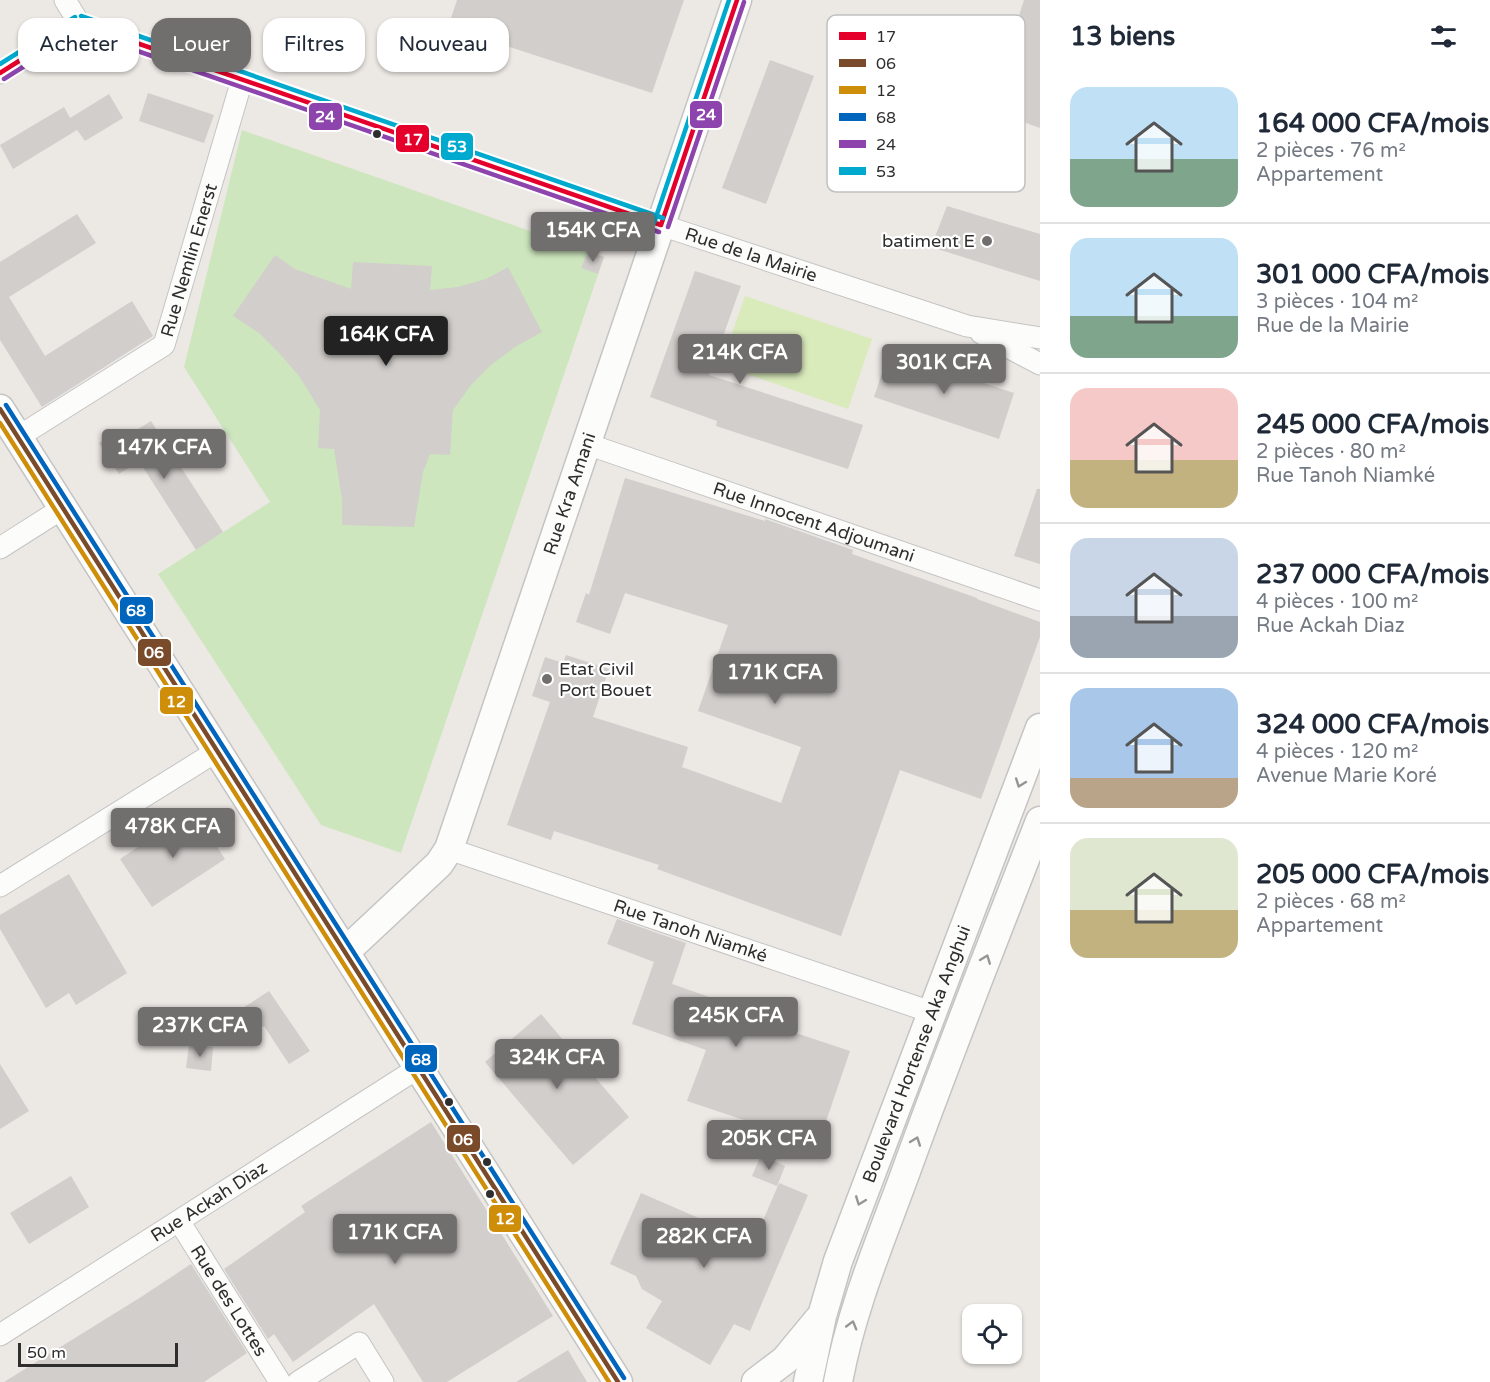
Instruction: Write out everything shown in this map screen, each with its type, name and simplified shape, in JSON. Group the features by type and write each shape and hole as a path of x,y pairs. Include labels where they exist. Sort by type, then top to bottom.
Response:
{"main road":[{"name":"Rue Kra Amani","path":"345,952 439,864 449,849 737,0"},
{"path":"0,409 618,1382"},
{"name":"Boulevard Hortense Aka Anghui","path":"808,1382 822,1316 838,1261 1040,728"},
{"name":"Boulevard Hortense Aka Anghui","path":"838,1382 850,1329 865,1283 928,1110 1040,820"},
{"path":"756,1382 785,1360 822,1316"}],"street":[{"path":"65,0 76,18"},
{"name":"Rue de la Mairie","path":"139,44 661,225 967,326 1040,338"},
{"path":"0,73 18,62"},
{"name":"Rue Nemlin Enerst","path":"18,437 164,345 242,80"},
{"name":"Rue de la Mairie","path":"967,326 1040,364"},
{"name":"Rue Innocent Adjoumani","path":"586,444 1040,600"},
{"path":"0,548 63,508"},
{"path":"0,886 217,751"},
{"name":"Rue Tanoh Niamké","path":"449,849 931,1012"},
{"name":"Rue Ackah Diaz","path":"0,1335 418,1068"},
{"name":"Rue des Lottes","path":"178,1221 280,1382"},
{"path":"298,1382 359,1343 383,1382"}],"green space":[{"path":"242,130 604,257 401,853 321,825 158,574 270,502 184,367"},
{"path":"745,296 872,339 848,409 721,365"}],"building":[{"path":"457,0 684,0 652,93 509,47 509,18 451,18"},
{"path":"1024,0 1040,0 1040,128 1025,123 1025,15 1019,15"},
{"path":"770,60 814,76 766,204 722,188"},
{"path":"148,93 214,115 204,143 139,121"},
{"path":"109,94 123,118 85,141 75,127 77,130 13,169 0,145 64,107 70,118"},
{"name":"batiment E","path":"947,206 1040,234 1040,281 931,247"},
{"path":"77,214 96,243 9,297 45,356 132,301 153,336 42,407 0,340 0,262"},
{"path":"588,252 604,257 598,274 581,268"},
{"path":"275,255 295,269 351,289 353,262 432,266 430,290 458,287 486,279 508,267 542,332 515,347 491,365 471,385 453,410 450,455 430,454 423,472 414,527 342,525 342,499 334,449 318,448 320,410 299,376 280,354 259,333 233,316"},
{"path":"695,271 741,286 709,375 863,425 848,469 716,426 717,421 650,397"},
{"path":"889,352 1014,393 999,439 874,397"},
{"path":"151,421 223,532 196,550 139,461 119,474 99,443 119,430 124,438"},
{"path":"625,478 765,521 765,519 853,550 852,554 1040,622 1040,637 981,799 900,770 841,936 657,869 659,865 554,831 551,840 507,825 550,702 532,696 545,657 563,663 566,655 609,669 593,717 688,747 682,767 781,803 801,747 698,711 728,625 625,593 610,634 576,622 586,593 589,595"},
{"path":"1037,489 1040,489 1040,564 1014,556"},
{"path":"193,810 225,859 152,907 120,859"},
{"path":"69,874 127,973 76,1005 69,993 46,1008 0,929 0,915"},
{"path":"617,919 686,943 672,984 735,1006 733,1012 850,1051 818,1145 687,1101 706,1050 632,1024 654,962 607,944"},
{"path":"269,991 310,1051 289,1064 264,1026 241,1042 226,1019"},
{"path":"541,1014 629,1117 573,1165 485,1062"},
{"path":"189,1044 213,1047 211,1071 186,1068"},
{"path":"0,1064 29,1111 0,1129"},
{"path":"431,1122 553,1316 447,1382 423,1382 374,1304 293,1362 274,1334 268,1339 224,1269 305,1212 301,1206"},
{"path":"761,1155 785,1166 777,1186 752,1176"},
{"path":"71,1176 89,1207 29,1244 10,1213"},
{"path":"779,1183 808,1195 750,1331 734,1324 710,1365 646,1328 662,1301 642,1289 636,1276 610,1264 641,1193 754,1242"},
{"path":"191,1264 247,1353 204,1382 4,1382 141,1297"},
{"path":"568,1350 587,1382 516,1382"}],"transit line":[{"name":"53","path":"654,223 729,0"},
{"name":"17","path":"661,225 737,0"},
{"name":"24","path":"668,227 744,2"},
{"name":"53","path":"81,16 663,218"},
{"name":"53","path":"0,64 75,17"},
{"name":"17","path":"139,44 661,225"},
{"name":"24","path":"139,52 659,232"},
{"name":"17","path":"0,73 18,62"},
{"name":"24","path":"4,79 18,70"},
{"name":"68","path":"6,405 624,1378"},
{"name":"06","path":"0,409 618,1382"},
{"name":"12","path":"0,423 609,1382"}],"place":[{"name":"batiment E","path":"987,241"},
{"name":"Etat Civil Port Bouet","path":"547,679"}]}
